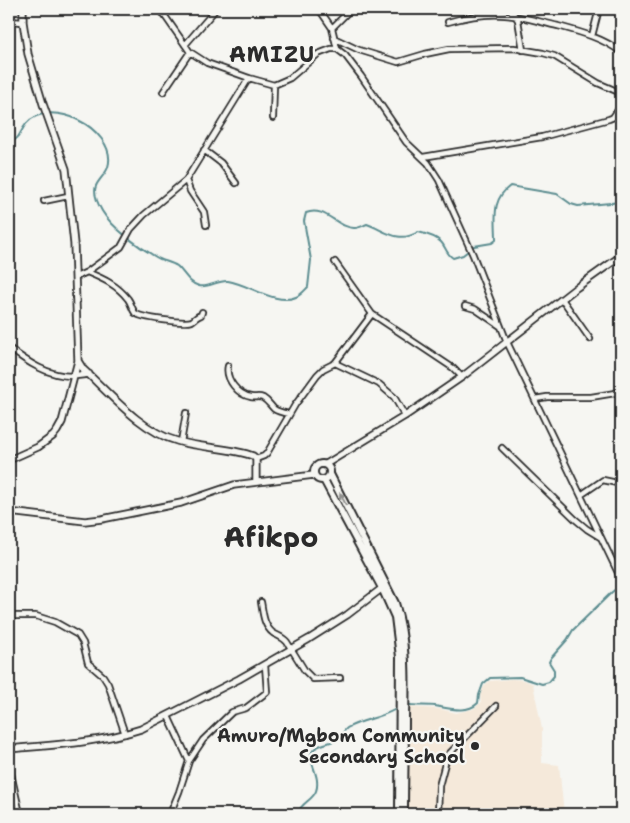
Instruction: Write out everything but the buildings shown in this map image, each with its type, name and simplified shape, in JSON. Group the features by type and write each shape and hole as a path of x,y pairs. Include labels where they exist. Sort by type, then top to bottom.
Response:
{"main road":[{"path":"398,814 400,657 395,618 384,587 324,480 314,475 316,466 319,464 326,464 330,468 330,474 399,617 405,656 404,814"},
{"path":"324,480 330,474"}],"street":[{"path":"9,460 38,447 57,431 62,422 72,376 78,361 74,244 66,169 47,117 28,54 23,9"},
{"path":"160,9 190,52 207,63 274,85 290,78 318,54 331,49 337,49 345,55 406,142 424,158 439,180 474,255 507,342 600,537 619,568 621,579"},
{"path":"185,45 216,9"},
{"path":"319,9 332,28 337,49"},
{"path":"332,28 351,9"},
{"path":"510,9 518,20 523,50"},
{"path":"592,36 599,9"},
{"path":"448,22 470,16 504,14 535,19 592,36 621,52"},
{"path":"9,22 23,22"},
{"path":"334,38 359,50 398,62 405,62 425,54 449,49 514,48 543,53 554,56 598,83 621,93"},
{"path":"163,92 190,52"},
{"path":"76,277 87,272 121,247 144,215 186,180 249,78"},
{"path":"274,85 274,118"},
{"path":"612,118 621,106"},
{"path":"424,158 542,137 621,114"},
{"path":"204,150 220,163 236,183"},
{"path":"186,180 190,191 204,212 206,224"},
{"path":"44,201 68,196"},
{"path":"326,464 405,416 462,377 562,299 621,256"},
{"path":"335,262 372,314 452,368 462,377"},
{"path":"87,272 108,280 120,289 132,304 135,312 140,316 162,320 190,321 201,315 202,312"},
{"path":"562,299 590,339"},
{"path":"465,306 475,309 501,327"},
{"path":"256,459 267,453 289,414 317,375 323,369 335,363 372,314"},
{"path":"9,349 33,365 58,375 89,374"},
{"path":"78,361 89,374 133,415 163,436 182,442 248,454 256,459"},
{"path":"335,363 379,384 394,397 405,416"},
{"path":"228,366 226,371 228,378 239,391 252,398 260,397 275,410 289,414"},
{"path":"535,400 547,397 591,397 621,392"},
{"path":"182,442 186,414"},
{"path":"502,448 581,524 600,537"},
{"path":"256,459 256,481"},
{"path":"9,512 84,521 102,519 181,503 205,494 256,481 314,475"},
{"path":"581,495 603,480 617,483 621,479"},
{"path":"9,749 83,742 125,734 168,716 292,649 347,615 384,587"},
{"path":"261,602 266,625 276,635 283,638 305,671 313,679 340,678"},
{"path":"9,616 36,616 55,622 78,635 83,643 88,664 91,668 98,671 108,684 125,734"},
{"path":"170,814 189,761 203,740 232,712 246,708 267,692 264,665"},
{"path":"438,814 438,786 448,756 496,706"},
{"path":"168,716 189,761"},
{"path":"9,765 20,814"}],"shaded area":[{"name":"Amuro/Mgbom Community Secondary School","path":"524,680 533,684 542,729 542,763 559,765 564,814 406,814 408,707 440,709 456,713 473,709 481,703 480,694 489,681"}],"waterway":[{"path":"9,143 18,137 31,119 44,114 50,113 72,117 91,128 102,139 108,152 108,167 95,189 96,198 106,217 126,237 156,257 177,266 189,280 199,286 228,281 280,299 288,299 300,295 308,287 311,260 304,221 306,213 313,211 325,214 349,227 357,228 367,224 398,237 418,232 427,234 441,242 453,258 463,255 468,251"},
{"path":"474,246 492,243 496,240 495,217 497,203 504,191 510,186 557,194 571,204 578,206 621,202"},
{"path":"410,705 457,709 474,706 478,703 483,684 490,678 520,677 542,684 549,682 554,676 554,670 549,662 551,658 573,630 621,585"},
{"path":"297,814 316,791 317,781 311,758 315,748 335,741 346,729 353,725 394,710"}],"place":[{"name":"Amuro/Mgbom Community Secondary School","path":"475,746"}],"district":[{"name":"AMIZU","path":"272,54"},
{"name":"Afikpo","path":"271,537"}]}
